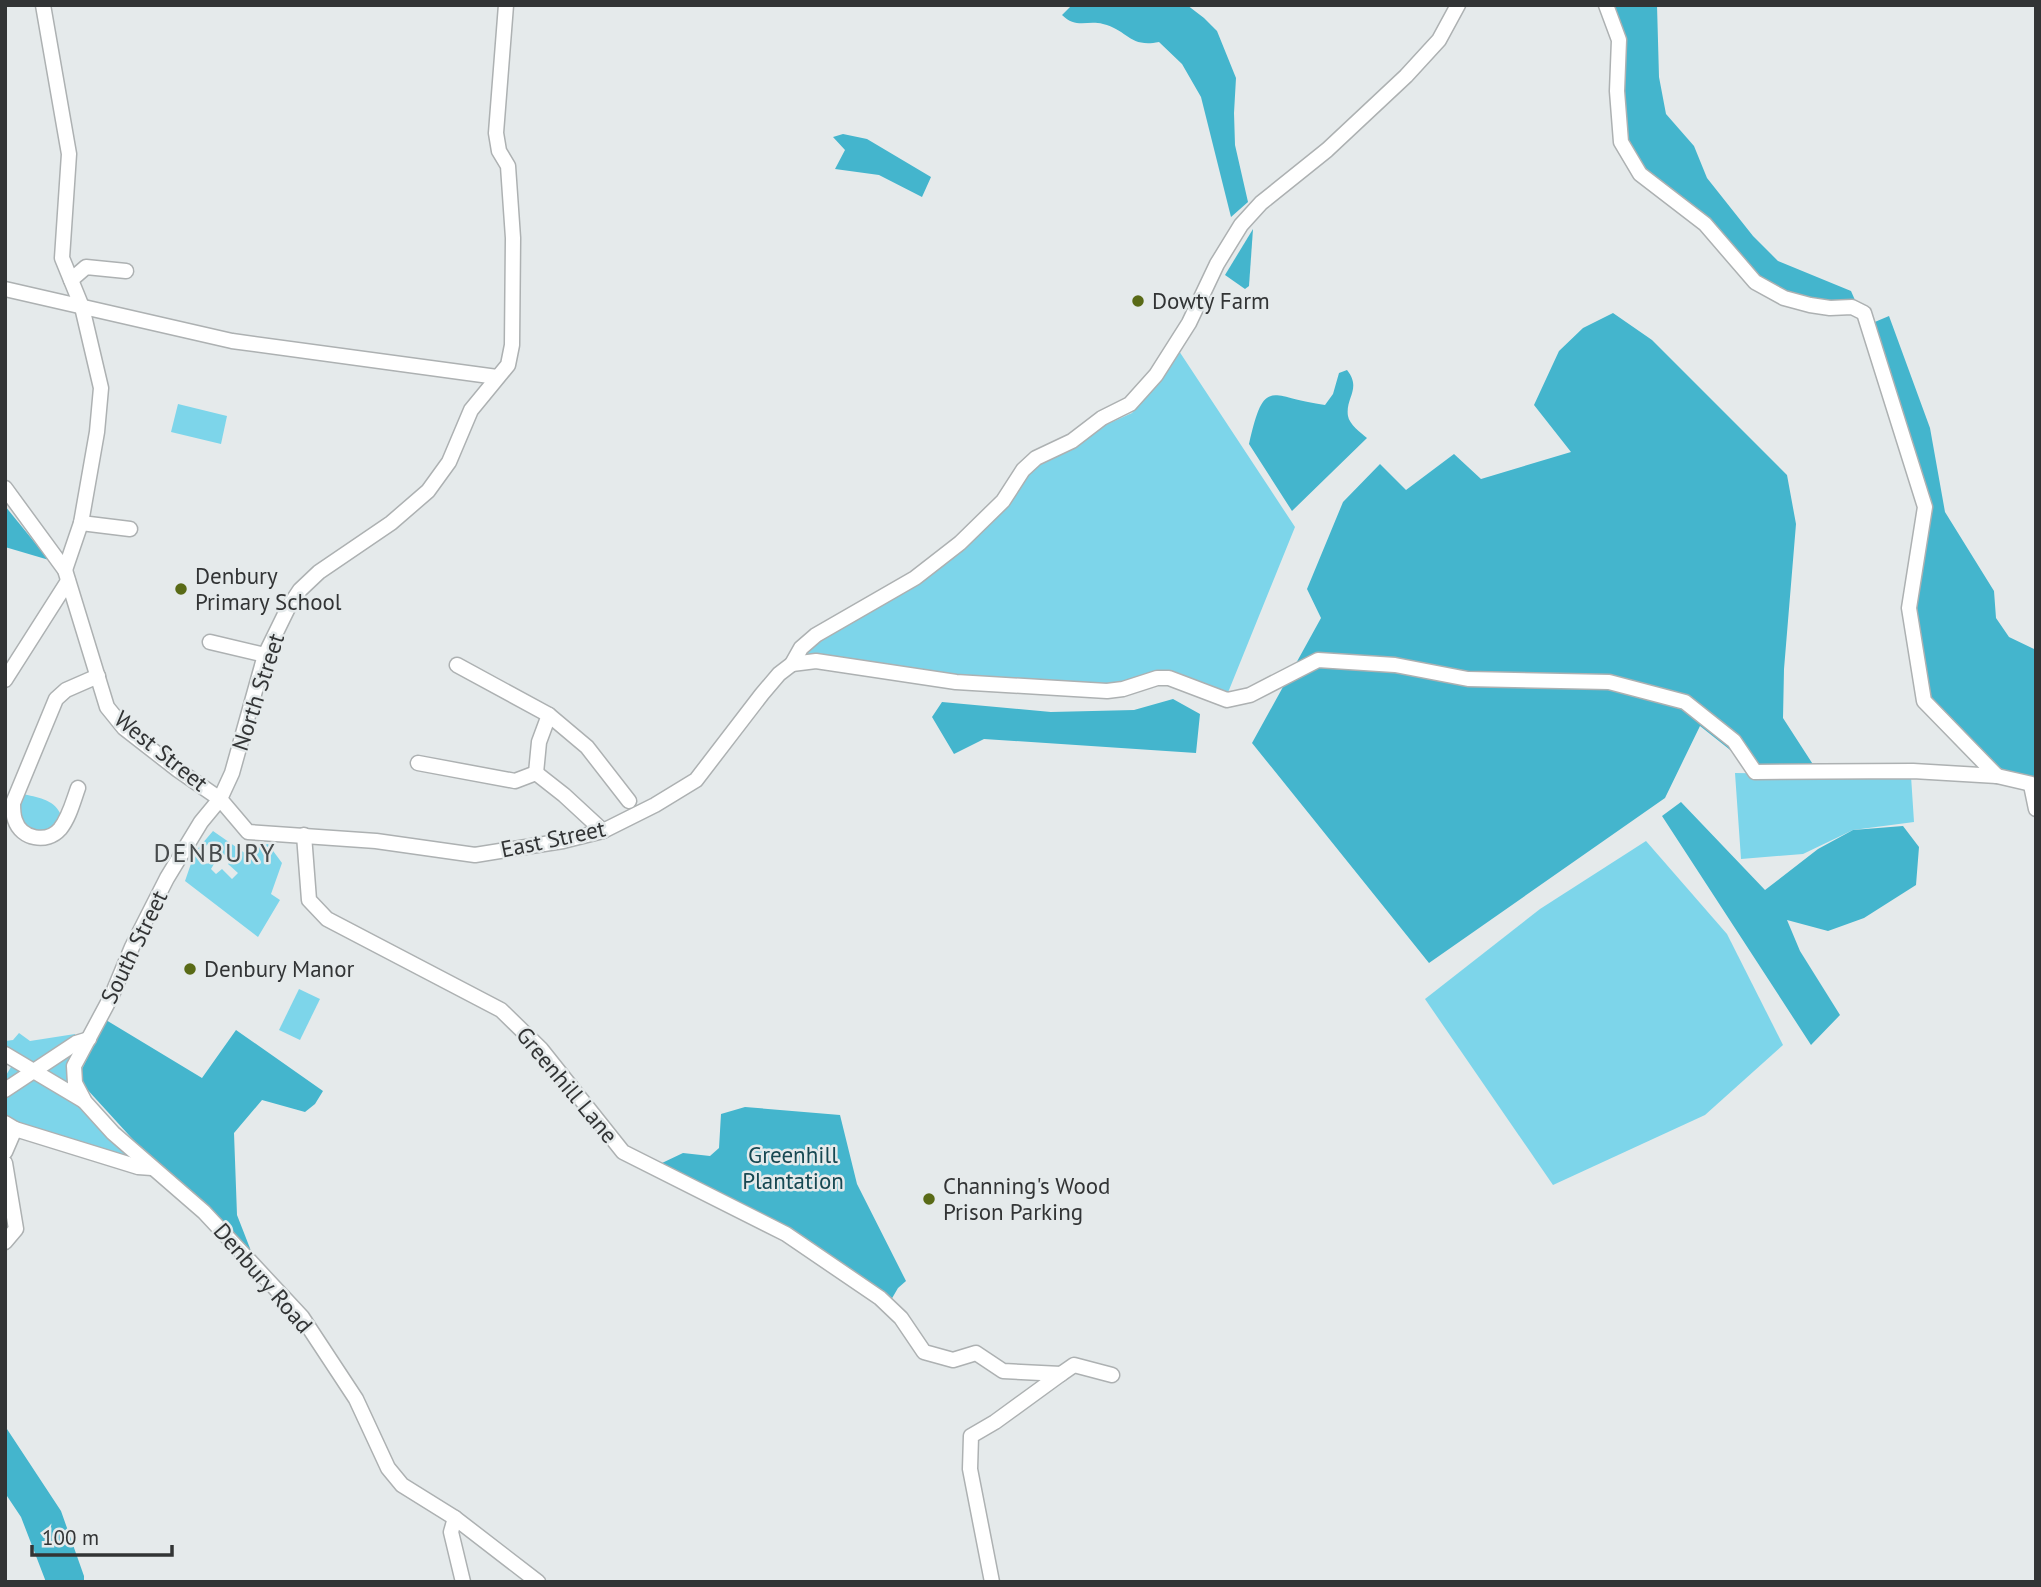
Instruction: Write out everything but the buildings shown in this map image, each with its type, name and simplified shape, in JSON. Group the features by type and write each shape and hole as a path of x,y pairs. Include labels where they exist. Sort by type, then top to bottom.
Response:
{"street":[{"path":"5,680 66,575 81,523 97,432 100,388 82,307 62,258 69,154 43,5"},
{"name":"North Street","path":"216,803 232,773 265,654 300,590 319,572 391,523 428,491 449,463 471,410 508,365 513,345 513,238 508,166 499,151 496,133 506,5"},
{"name":"East Street","path":"216,803 248,832 376,841 475,855 563,841 603,831 655,805 696,780 762,694 779,674 792,664 801,648 816,635 915,578 960,543 1003,501 1023,470 1036,458 1072,441 1102,418 1130,404 1156,374 1189,323 1217,264 1241,225 1261,203 1327,150 1406,76 1439,40 1458,5"},
{"path":"1606,5 1619,40 1617,91 1621,142 1640,174 1705,224 1755,282 1784,298 1810,306 1852,307 1864,313 1925,507 1909,608 1924,701 1997,776"},
{"path":"71,280 86,267 126,271"},
{"path":"5,289 232,341 497,377"},
{"name":"West Street","path":"5,488 66,575 107,706 124,728 216,803"},
{"path":"81,523 130,529"},
{"path":"210,642 265,654"},
{"path":"792,664 816,661 956,682 1107,691 1124,689 1157,678 1169,678 1227,700 1250,695 1318,660 1395,665 1468,679 1609,682 1685,702 1734,741 1755,772 1900,771 1997,776 2034,785 2036,809"},
{"path":"457,665 549,715 587,747 629,801"},
{"path":"78,788 66,820 58,832 44,839 27,835 15,822 13,803 56,699 66,690 98,676"},
{"path":"536,773 539,742 549,715"},
{"path":"1964,774 1970,747"},
{"path":"418,762 515,781 536,773"},
{"path":"536,773 603,831"},
{"path":"57,799 72,804"},
{"name":"South Street","path":"85,1102 75,1083 74,1066 167,878 201,822 216,803"},
{"name":"Greenhill Lane","path":"304,835 309,900 327,919 501,1010 541,1049 623,1152 786,1234 880,1298 901,1318 924,1352 953,1360 976,1353 1003,1371 1061,1374"},
{"path":"5,1090 76,1043 89,1039"},
{"path":"5,1054 85,1102"},
{"name":"Denbury Road","path":"85,1102 113,1133 204,1212 302,1317 356,1399 388,1468 402,1485 455,1518 538,1582"},
{"path":"5,1152 10,1126 138,1167 152,1168"},
{"path":"5,1163 16,1229 5,1242"},
{"path":"992,1582 970,1469 971,1436 1074,1365 1112,1375"},
{"path":"455,1518 451,1532 463,1582"}],"shaded area":[{"path":"1179,351 1295,527 1227,695 1170,674 1105,686 955,677 799,659 817,638 918,583 1040,462 1101,427 1132,413"},
{"path":"178,404 227,416 221,444 171,432"},
{"path":"1735,773 1911,776 1914,822 1853,830 1803,854 1741,859"},
{"path":"22,794 44,799 57,808 60,813 58,825 43,834 22,826 17,803"},
{"path":"213,831 249,856 259,846 268,844 282,863 271,894 280,900 258,937 185,881 195,852","holes":["208,844 222,858 225,854 232,860 228,864 238,873 232,879 222,869 216,874 211,869 214,864 210,861 207,864 200,858 199,852"]},
{"path":"1646,841 1727,934 1783,1045 1705,1115 1553,1185 1425,999 1540,909"},
{"path":"299,989 320,999 300,1040 279,1030"},
{"path":"19,1033 30,1041 75,1034 76,1051 67,1068 136,1161 20,1126 5,1118 5,1077 17,1057 5,1051 5,1041 13,1040"}],"green space":[{"path":"1072,5 1187,5 1217,31 1236,78 1235,145 1248,202 1231,217 1201,97 1182,64 1159,42 1141,43 1103,24 1072,22 1062,15"},
{"path":"1607,5 1657,5 1659,77 1666,114 1694,146 1707,178 1753,236 1778,261 1851,291 1858,307 1822,307 1764,285 1641,170 1621,142 1622,104"},
{"path":"843,134 867,139 931,177 922,197 879,175 835,169 845,150 833,137"},
{"path":"1253,229 1249,286 1245,289 1225,275"},
{"path":"1613,313 1652,340 1787,475 1796,524 1784,669 1783,718 1814,766 1757,765 1734,753 1700,726 1665,798 1429,963 1252,743 1321,618 1307,589 1343,502 1380,464 1406,490 1454,454 1481,479 1571,452 1534,405 1559,351 1583,328"},
{"path":"1889,316 1930,428 1945,512 1994,591 1996,618 2009,637 2036,650 2036,785 1997,776 1921,697 1911,642 1920,506 1870,324"},
{"path":"1347,370 1353,383 1349,419 1367,438 1292,511 1249,444 1260,407 1265,399 1272,396 1325,405 1333,394 1339,373"},
{"path":"5,506 49,560 5,547"},
{"path":"1173,699 1200,714 1196,753 984,739 954,754 932,717 942,702 1051,712 1134,710"},
{"path":"1681,802 1765,890 1818,849 1853,830 1903,826 1919,847 1916,885 1864,918 1828,931 1787,920 1800,951 1840,1015 1811,1045 1662,816"},
{"path":"106,1020 202,1078 236,1030 323,1091 315,1104 305,1112 262,1100 234,1133 237,1215 253,1256 148,1156 85,1087 80,1073"},
{"name":"Greenhill Plantation","path":"745,1107 840,1115 857,1184 906,1281 891,1300 662,1163 683,1153 710,1156 719,1148 721,1114"},
{"path":"5,1426 61,1511 84,1582 46,1582 21,1517 5,1493"}],"place":[{"name":"Dowty Farm","path":"1138,301"},
{"name":"Denbury Primary School","path":"181,589"},
{"name":"Denbury Manor","path":"190,969"},
{"name":"Channing's Wood Prison Parking","path":"929,1199"}],"district":[{"name":"DENBURY","path":"215,853"}]}
